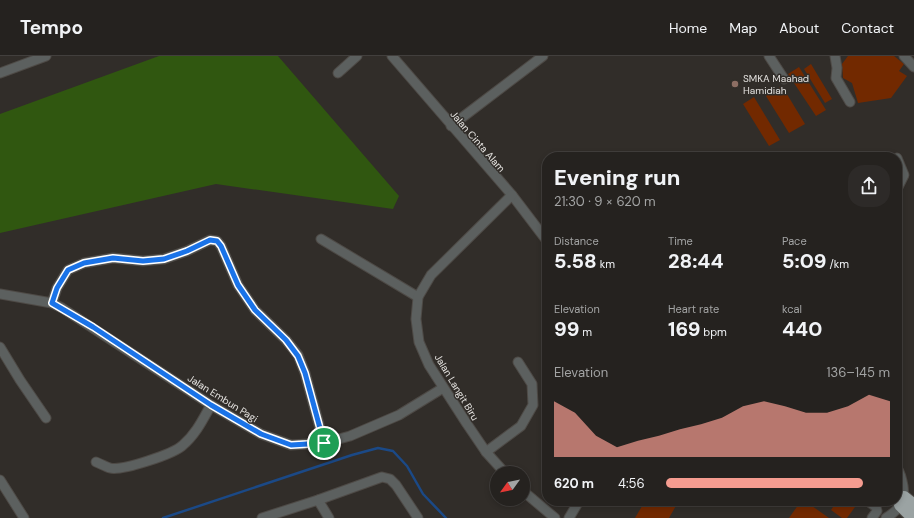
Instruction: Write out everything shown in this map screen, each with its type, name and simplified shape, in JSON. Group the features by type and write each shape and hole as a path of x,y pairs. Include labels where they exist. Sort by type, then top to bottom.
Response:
{"highway":[{"path":"902,502 914,505"},
{"path":"902,504 913,518"}],"street":[{"path":"0,73 46,56"},
{"path":"338,74 357,56"},
{"name":"Jalan Cinta Alam","path":"392,56 512,195 542,234"},
{"path":"451,126 543,56"},
{"path":"769,56 784,79"},
{"path":"835,56 837,68 836,78 850,102"},
{"path":"904,56 914,67"},
{"name":"Jalan Langit Biru","path":"499,466 486,452 429,365 420,342 416,319 418,297 432,275 512,195"},
{"path":"321,239 418,297"},
{"path":"52,303 57,288 68,270 84,263 113,258 143,261 164,259 187,251 210,240 217,241 221,246 238,285 255,310 286,340 298,356 305,373 324,443"},
{"name":"Jalan Embun Pagi","path":"0,294 52,303 93,327 211,405 261,434 291,445 324,443 350,436 398,415 443,388"},
{"path":"0,347 46,418"},
{"path":"486,452 521,426 533,405 532,384 518,362"},
{"path":"96,462 111,468 124,467 166,455 182,447 193,436 211,405"},
{"path":"262,518 382,477 390,479 396,485 418,518"},
{"path":"0,480 24,518"},
{"path":"530,497 555,518"},
{"path":"318,500 329,518"},
{"path":"569,518 576,506"},
{"path":"872,518 877,511 875,506"},
{"path":"886,518 894,513 898,506"}],"green space":[{"path":"159,56 278,56 399,196 393,209 216,184 0,233 0,114"}],"building":[{"path":"848,56 894,56 904,64 899,71 907,76 891,98 858,103 852,83 843,78 842,64"},
{"path":"811,64 832,99 825,103 804,69"},
{"path":"799,67 826,110 816,116 788,74"},
{"path":"782,86 805,124 789,133 766,96"},
{"path":"754,97 780,140 769,146 743,104"},
{"path":"642,506 676,506 669,518 635,518"},
{"path":"797,506 812,506 829,518 789,518"},
{"path":"834,506 855,507 847,518 842,518 831,510"}],"waterway":[{"path":"163,518 352,455 378,448 393,451 407,466 423,494 446,518"}],"place":[{"name":"SMKA Maahad Hamidiah","path":"735,84"}],"route":[{"path":"210,240 217,241 221,246 238,285 255,310 286,340 298,356 305,373 324,443 291,445 261,434 211,405 93,327 52,303 57,288 68,270 84,263 113,258 143,261 164,259 187,251 210,240"}]}
